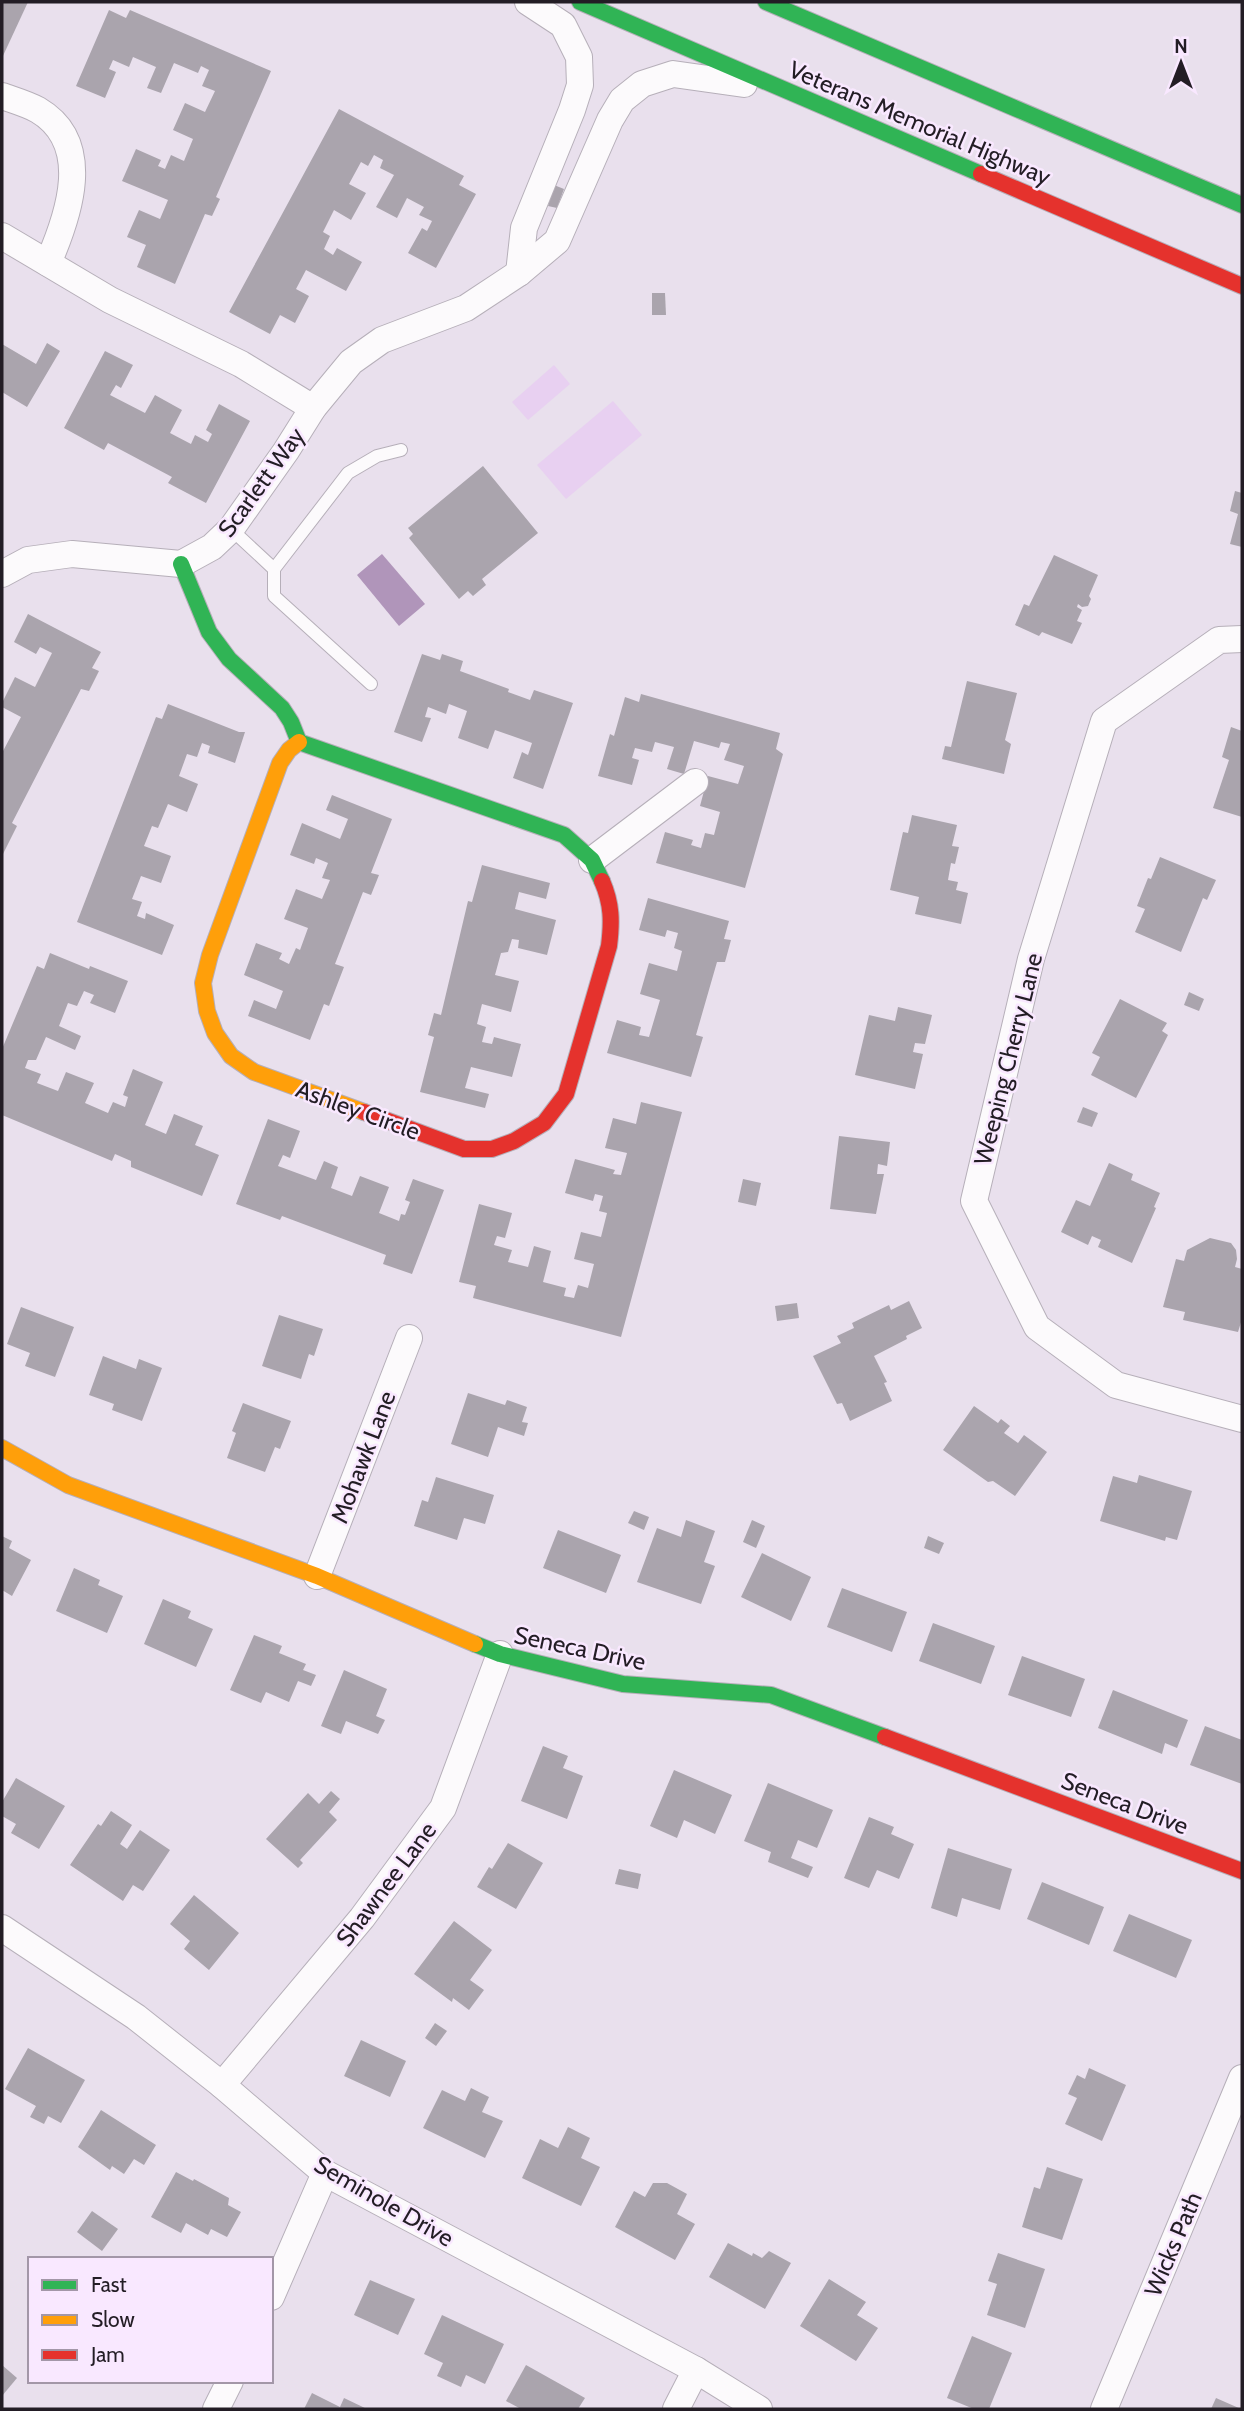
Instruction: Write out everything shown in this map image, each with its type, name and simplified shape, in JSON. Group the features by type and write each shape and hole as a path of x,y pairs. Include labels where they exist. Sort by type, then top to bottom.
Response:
{"street":[{"path":"519,274 524,228 580,85 579,57 563,26 528,2"},
{"name":"Veterans Memorial Highway","path":"580,2 1242,286"},
{"name":"Veterans Memorial Highway","path":"766,2 1242,205"},
{"name":"Scarlett Way","path":"181,564 212,548 232,529 313,408 351,362 382,340 466,308 519,274 557,241 610,120 622,100 642,83 673,74 725,80 793,94"},
{"path":"2,96 37,110 57,125 69,146 71,196 60,235 48,263"},
{"name":"Scarlett Way","path":"2,236 110,300 241,364 313,408"},
{"path":"2,574 28,560 72,554 181,564 209,632 229,659 282,708 299,742"},
{"name":"Weeping Cherry Lane","path":"1242,639 1219,640 1104,721 1031,959 974,1201 1037,1327 1116,1385 1242,1419"},
{"name":"Ashley Circle","path":"299,742 564,835 592,860 610,900 612,923 609,946 566,1094 544,1123 526,1135 492,1149 464,1149 254,1072 231,1056 215,1033 207,1012 203,983 210,955 280,764 289,750 299,742"},
{"path":"592,860 695,782"},
{"name":"Mohawk Lane","path":"317,1576 408,1338"},
{"name":"Seneca Drive","path":"2,1448 68,1485 317,1576 499,1654 623,1684 771,1695 1242,1871"},
{"name":"Shawnee Lane","path":"222,2085 362,1918 443,1808 499,1654"},
{"name":"Seminole Drive","path":"2,1927 136,2017 222,2085 325,2173 696,2370 759,2409"},
{"name":"Wicks Path","path":"1104,2409 1242,2078"},
{"path":"273,2292 325,2173"},
{"path":"676,2409 696,2370"},
{"path":"216,2409 229,2383"}],"lane":[{"path":"372,684 274,596 274,569 348,473 377,456 401,450"},
{"path":"232,529 274,569"}],"shaded area":[{"path":"554,365 570,384 528,420 512,402"},
{"path":"613,401 642,435 566,499 537,465"},
{"path":"382,554 425,604 399,626 357,575"}],"building":[{"path":"2,2 28,2 2,58"},
{"path":"109,10 126,18 130,10 271,71 216,197 220,199 212,216 205,214 175,284 137,267 146,245 127,237 139,210 160,219 168,200 122,181 136,149 161,160 158,166 165,169 171,155 184,161 193,139 173,130 185,103 205,112 215,91 202,86 209,70 201,66 198,73 174,63 161,93 147,88 156,67 133,57 129,67 113,60 109,69 116,72 105,98 76,86"},
{"path":"339,109 464,176 459,185 476,194 436,268 408,253 422,228 427,231 432,221 419,215 424,207 407,198 397,218 376,207 394,175 380,168 383,160 374,155 368,166 361,162 349,184 366,193 351,220 334,210 323,232 330,236 324,249 333,255 337,248 362,262 346,291 306,270 296,289 309,296 295,323 280,315 270,334 229,312"},
{"path":"554,185 564,189 557,208 548,206"},
{"path":"652,293 665,293 666,315 652,315"},
{"path":"47,343 60,351 27,407 2,392 2,344 36,364"},
{"path":"105,351 133,365 121,388 116,385 110,395 145,413 155,395 182,410 170,433 191,444 195,435 208,442 212,434 206,430 219,404 250,421 206,503 168,483 172,477 108,443 104,450 64,428"},
{"path":"483,466 538,533 482,579 486,585 473,596 468,591 459,599 409,538 413,534 408,528"},
{"path":"1235,491 1242,493 1242,547 1230,544 1238,514 1230,511"},
{"path":"1054,555 1098,575 1089,596 1091,599 1088,606 1082,607 1078,604 1077,607 1082,610 1077,621 1082,623 1072,644 1042,632 1039,636 1015,625 1024,604 1029,606"},
{"path":"28,614 101,652 92,668 99,671 89,691 81,689 12,823 17,826 2,856 2,753 21,717 2,707 2,703 15,677 35,687 52,653 40,647 36,654 14,642"},
{"path":"422,654 440,660 442,654 463,661 460,671 509,689 508,692 530,700 534,690 573,703 543,789 513,778 522,752 528,755 532,743 495,730 488,749 458,738 467,711 449,704 446,714 428,707 425,717 431,718 422,742 394,732"},
{"path":"967,681 1017,693 1005,740 1011,744 1004,774 942,759 945,746 951,747"},
{"path":"641,694 780,733 776,749 783,754 745,888 656,863 665,832 693,840 691,845 701,848 705,833 714,835 720,812 700,806 708,776 738,784 744,766 724,760 730,744 721,742 719,748 694,741 684,774 667,769 674,747 655,742 652,752 635,748 632,758 639,760 632,785 598,776 610,734 614,736 625,697 639,702"},
{"path":"168,704 245,732 235,763 208,753 210,746 202,743 197,757 187,754 179,776 198,784 187,812 168,804 158,828 152,826 144,846 171,856 161,883 141,876 132,899 142,902 137,916 145,919 146,913 174,925 162,955 77,922 156,717 162,719"},
{"path":"1231,727 1242,731 1242,817 1213,808 1229,760 1222,757"},
{"path":"332,795 392,819 371,873 379,875 371,895 363,892 335,964 344,967 329,1006 324,1004 310,1040 248,1016 254,1000 276,1009 283,991 244,975 256,943 282,953 279,959 289,964 296,948 300,950 308,928 284,919 296,889 322,899 330,880 322,878 328,863 316,858 314,864 290,855 302,823 340,839 348,819 326,810"},
{"path":"912,815 957,825 952,846 959,847 955,864 951,863 948,880 958,882 956,890 968,893 961,924 915,914 919,897 890,890 903,832 908,833"},
{"path":"1160,857 1216,880 1207,900 1203,898 1181,952 1135,932 1145,909 1137,906"},
{"path":"482,865 550,883 546,899 519,892 515,909 556,920 547,955 518,948 519,940 512,939 508,952 501,953 495,975 519,981 511,1012 482,1004 477,1024 486,1027 482,1042 492,1044 494,1037 521,1044 512,1077 471,1067 465,1088 489,1094 485,1108 420,1092 434,1037 428,1035 434,1013 441,1015 468,901 472,902"},
{"path":"648,898 729,921 724,939 731,940 725,962 717,962 696,1035 703,1037 691,1077 607,1053 617,1020 641,1027 639,1035 649,1037 660,1000 640,994 649,963 677,971 682,951 674,948 678,933 667,930 665,937 639,930"},
{"path":"50,953 128,981 115,1013 90,1003 94,995 84,991 77,1006 68,1003 59,1026 81,1036 75,1050 46,1037 36,1060 28,1060 25,1068 41,1074 37,1083 58,1091 66,1072 94,1083 85,1103 108,1113 113,1102 125,1107 128,1097 123,1095 133,1069 163,1082 145,1125 166,1134 174,1114 203,1126 195,1145 219,1155 202,1196 131,1167 131,1161 115,1154 112,1161 2,1115 2,1049 37,966 44,969"},
{"path":"1189,992 1204,999 1199,1011 1184,1005"},
{"path":"1120,999 1167,1023 1162,1031 1168,1035 1136,1098 1091,1075 1100,1057 1092,1053"},
{"path":"898,1007 932,1015 925,1044 915,1043 913,1052 923,1054 915,1089 855,1075 869,1015 895,1021"},
{"path":"641,1102 682,1112 621,1337 473,1298 476,1286 459,1282 479,1204 512,1213 505,1238 497,1236 494,1245 512,1250 508,1262 528,1267 534,1246 551,1251 543,1282 566,1288 564,1296 574,1298 578,1285 588,1288 594,1264 574,1259 581,1232 601,1237 607,1213 599,1211 603,1196 595,1194 593,1201 565,1193 575,1159 615,1170 613,1174 621,1175 627,1153 605,1148 613,1118 636,1124"},
{"path":"1083,1107 1098,1113 1092,1127 1077,1122"},
{"path":"268,1119 300,1131 290,1158 283,1155 278,1166 316,1180 324,1161 338,1167 331,1188 352,1196 360,1176 389,1187 379,1213 399,1221 401,1214 405,1215 410,1202 405,1200 413,1179 444,1190 412,1274 383,1264 386,1255 282,1216 280,1220 236,1204"},
{"path":"839,1136 890,1142 887,1166 878,1164 877,1174 884,1174 876,1214 830,1209"},
{"path":"1109,1163 1133,1174 1131,1180 1160,1193 1132,1263 1098,1247 1101,1240 1092,1236 1088,1245 1061,1232 1076,1200 1090,1206"},
{"path":"743,1179 761,1183 756,1206 738,1202"},
{"path":"1210,1238 1231,1243 1236,1250 1235,1267 1242,1269 1242,1319 1238,1332 1183,1320 1185,1312 1163,1307 1176,1259 1184,1261 1187,1250"},
{"path":"909,1301 922,1328 874,1356 887,1382 884,1383 892,1401 850,1421 842,1403 837,1404 813,1356 841,1343 837,1336 854,1328 852,1323 889,1305 891,1310"},
{"path":"797,1303 799,1318 777,1321 775,1306"},
{"path":"21,1307 74,1327 55,1377 25,1366 30,1353 7,1344"},
{"path":"279,1315 323,1329 314,1356 309,1354 301,1379 262,1366"},
{"path":"103,1356 136,1369 139,1359 162,1368 142,1421 112,1410 114,1404 89,1395"},
{"path":"468,1393 505,1405 507,1400 527,1407 522,1422 528,1423 524,1436 498,1427 488,1457 451,1444"},
{"path":"243,1403 291,1421 280,1449 275,1447 265,1472 227,1458 236,1433 232,1431"},
{"path":"974,1406 998,1423 1001,1419 1010,1426 1004,1433 1018,1443 1024,1435 1047,1452 1015,1496 993,1481 988,1482 943,1450"},
{"path":"1139,1475 1192,1491 1177,1540 1166,1537 1165,1541 1100,1521 1113,1476 1137,1483"},
{"path":"436,1477 494,1495 485,1524 464,1518 457,1540 414,1526 422,1500 428,1502"},
{"path":"634,1511 649,1517 644,1530 628,1523"},
{"path":"686,1520 715,1531 704,1562 715,1566 701,1604 637,1582 657,1528 681,1537"},
{"path":"752,1520 765,1526 756,1548 743,1542"},
{"path":"558,1530 621,1555 606,1593 543,1568"},
{"path":"2,1536 12,1541 9,1548 31,1560 12,1596 2,1590"},
{"path":"928,1536 944,1543 939,1554 924,1548"},
{"path":"762,1553 811,1577 791,1621 741,1597"},
{"path":"74,1568 100,1580 98,1585 123,1596 107,1633 56,1611"},
{"path":"842,1588 907,1612 892,1652 827,1627"},
{"path":"163,1599 191,1611 188,1618 213,1629 196,1667 144,1644"},
{"path":"933,1623 995,1646 981,1684 919,1661"},
{"path":"254,1635 282,1646 279,1653 306,1664 303,1670 316,1675 311,1686 298,1681 289,1702 266,1692 261,1703 230,1690"},
{"path":"1022,1656 1085,1679 1071,1717 1008,1695"},
{"path":"344,1670 387,1689 376,1716 385,1720 378,1734 346,1721 341,1734 321,1726"},
{"path":"1113,1690 1188,1720 1177,1748 1165,1743 1162,1754 1098,1728"},
{"path":"1205,1726 1242,1740 1242,1784 1190,1765"},
{"path":"543,1746 568,1756 563,1768 583,1776 567,1819 521,1801"},
{"path":"674,1770 732,1795 715,1834 684,1820 677,1838 650,1826"},
{"path":"16,1778 65,1806 39,1849 11,1833 16,1824 2,1816 2,1802"},
{"path":"768,1783 833,1810 817,1848 798,1840 791,1858 813,1867 808,1878 768,1862 771,1852 744,1841"},
{"path":"331,1791 340,1799 329,1812 337,1820 300,1860 303,1863 298,1868 266,1839 308,1793 319,1804"},
{"path":"111,1811 132,1825 120,1844 127,1849 140,1830 170,1850 143,1891 133,1885 123,1901 70,1865 98,1824 101,1826"},
{"path":"869,1817 894,1827 891,1834 914,1844 899,1879 877,1870 869,1888 844,1878"},
{"path":"508,1843 543,1863 516,1909 477,1887"},
{"path":"948,1848 1012,1869 1000,1910 962,1898 957,1917 931,1908"},
{"path":"619,1869 641,1874 638,1889 615,1884"},
{"path":"1042,1882 1104,1907 1089,1945 1027,1919"},
{"path":"194,1895 239,1933 209,1970 184,1949 190,1941 170,1924"},
{"path":"1129,1914 1192,1940 1176,1978 1113,1951"},
{"path":"454,1921 492,1950 470,1980 484,1990 469,2010 453,1998 452,2002 414,1974"},
{"path":"435,2023 447,2031 436,2046 425,2038"},
{"path":"361,2040 406,2061 390,2097 344,2076"},
{"path":"28,2048 85,2080 61,2123 48,2116 44,2124 30,2117 36,2106 5,2089"},
{"path":"1089,2068 1126,2085 1102,2141 1065,2124 1077,2098 1068,2094 1077,2075 1085,2079"},
{"path":"471,2088 489,2097 482,2112 503,2121 485,2158 423,2128 442,2090 465,2101"},
{"path":"101,2110 156,2145 144,2165 134,2159 124,2174 112,2166 110,2170 78,2147"},
{"path":"568,2127 590,2138 581,2158 600,2167 581,2206 522,2178 540,2139 558,2148"},
{"path":"1047,2167 1083,2179 1062,2240 1022,2227 1034,2187 1040,2189"},
{"path":"176,2172 229,2198 228,2205 241,2212 227,2237 211,2229 208,2235 186,2223 181,2233 151,2217"},
{"path":"653,2183 667,2183 687,2194 677,2214 695,2224 675,2260 615,2227 634,2191 645,2197"},
{"path":"92,2211 118,2229 102,2251 77,2232"},
{"path":"728,2243 752,2256 753,2253 762,2258 769,2251 791,2263 765,2309 709,2277"},
{"path":"998,2253 1045,2269 1025,2328 987,2315 997,2284 988,2281"},
{"path":"829,2279 866,2302 857,2315 878,2328 856,2361 800,2326"},
{"path":"370,2280 415,2299 398,2335 354,2315"},
{"path":"442,2315 504,2344 485,2384 466,2375 461,2387 437,2376 443,2363 424,2354"},
{"path":"972,2336 1012,2353 989,2409 974,2409 947,2398"},
{"path":"2,2365 17,2378 2,2396"},
{"path":"526,2365 585,2398 578,2409 521,2409 506,2401"},
{"path":"312,2393 340,2407 344,2398 367,2409 304,2409"},
{"path":"1216,2398 1241,2409 1211,2409"}],"traffic: fast":[{"path":"580,2 981,174"},
{"path":"766,2 1242,205"},
{"path":"181,564 209,632 229,659 282,708 299,742 564,835 592,860 602,881"},
{"path":"475,1644 500,1654 623,1684 771,1695 885,1737"}],"traffic: slow":[{"path":"299,742 280,763 210,955 203,983 207,1011 215,1033 231,1056 254,1072 364,1112"},
{"path":"2,1448 68,1485 317,1576 475,1644"}],"traffic: jam":[{"path":"981,174 1242,286"},
{"path":"364,1112 464,1149 492,1149 514,1141 544,1123 566,1094 609,946 610,913 602,881"},
{"path":"885,1737 1242,1871"}]}
